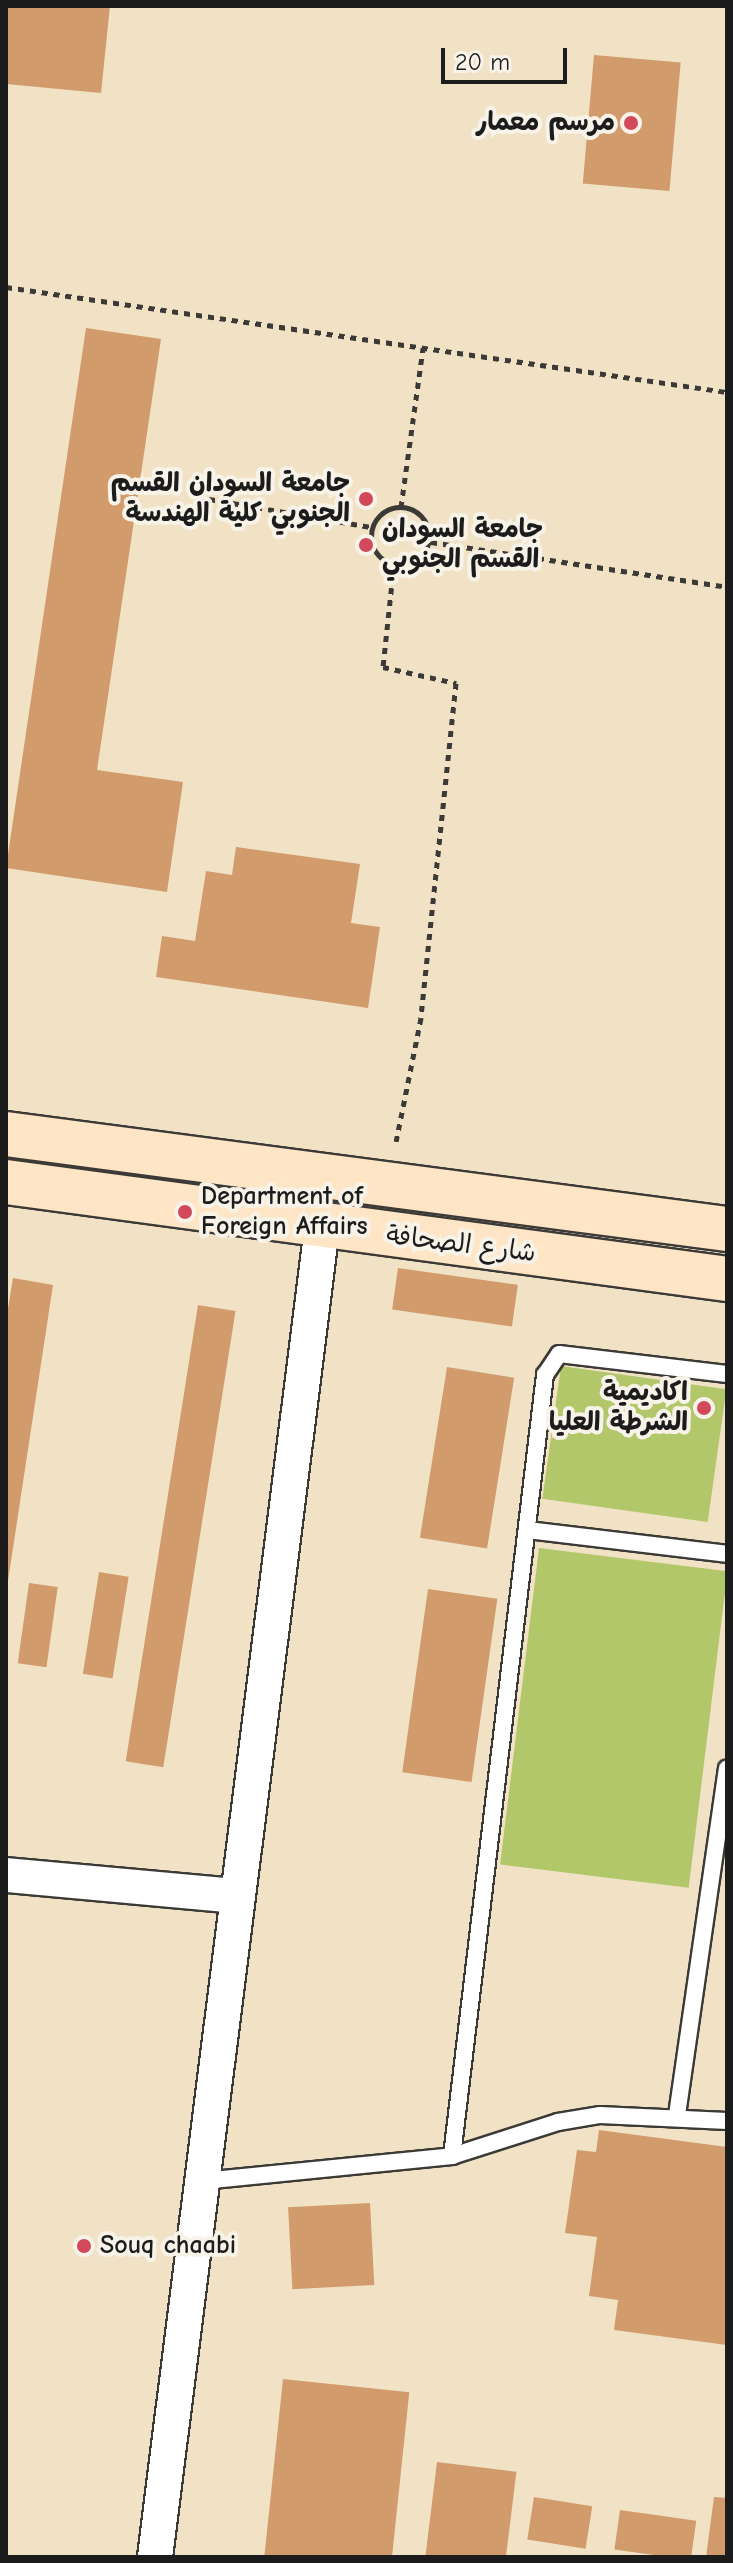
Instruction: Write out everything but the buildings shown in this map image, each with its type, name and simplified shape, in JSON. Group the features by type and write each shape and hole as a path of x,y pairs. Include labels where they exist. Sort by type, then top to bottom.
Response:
{"main road":[{"name":"شارع الصحافة","path":"6,1134 727,1229"},
{"name":"شارع الصحافة","path":"6,1182 322,1227 727,1279"}],"street":[{"path":"155,2557 322,1227"},
{"path":"6,1875 237,1896"}],"lane":[{"path":"452,2156 545,1375 559,1354 727,1374"},
{"path":"527,1530 727,1554"},
{"path":"677,2115 727,1769"},
{"path":"203,2181 452,2156 558,2122 622,2113 727,2121"}],"path":[{"path":"6,287 727,392"},
{"path":"401,507 423,348"},
{"path":"209,499 371,527"},
{"path":"401,507 418,513 431,542 413,561 394,564 373,547 371,527 383,512 401,507"},
{"path":"431,542 727,587"},
{"path":"387,1186 421,1018 456,683 383,667 394,564"}],"green space":[{"path":"561,1366 726,1389 708,1522 542,1499"},
{"path":"539,1548 727,1571 689,1888 500,1865"}],"place":[{"name":"مرسم معمار","path":"631,123"},
{"name":"جامعة السودان القسم الجنوبي كلية الهندسة","path":"366,499"},
{"name":"جامعة السودان القسم الجنوبي","path":"366,545"},
{"name":"Department of Foreign Affairs","path":"185,1212"},
{"name":"اكاديمية الشرطة العليا","path":"704,1408"},
{"name":"Souq chaabi","path":"84,2246"}]}
